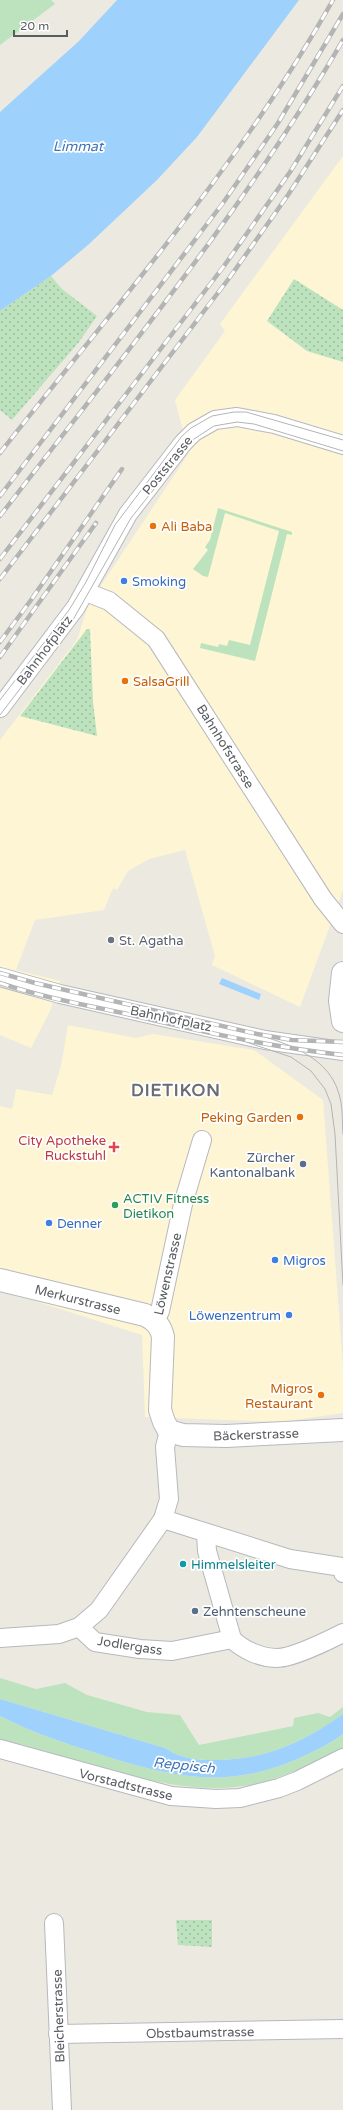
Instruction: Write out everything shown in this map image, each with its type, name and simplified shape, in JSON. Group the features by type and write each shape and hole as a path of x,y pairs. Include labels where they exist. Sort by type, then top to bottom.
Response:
{"street":[{"name":"Poststrasse","path":"86,592 128,514 183,443 194,432 205,425 226,418 255,419 343,445"},
{"name":"Bahnhofplatz","path":"0,708 66,621 86,592"},
{"name":"Bahnhofstrasse","path":"86,592 109,601 156,639 323,899 343,924"},
{"path":"343,973 340,1001 343,1020"},
{"name":"Bahnhofplatz","path":"0,977 60,994 265,1040 343,1051"},
{"name":"Löwenstrasse","path":"169,1431 160,1410 163,1337 162,1331 155,1321 160,1311 183,1204 202,1140"},
{"name":"Merkurstrasse","path":"0,1280 145,1315 155,1321"},
{"name":"Bäckerstrasse","path":"169,1431 183,1435 226,1436 343,1430"},
{"path":"0,1638 52,1635 79,1627 99,1610 163,1519 169,1499 164,1447 169,1431"},
{"path":"163,1519 290,1559 342,1570"},
{"path":"206,1533 207,1551 232,1640 241,1648 254,1653 277,1658 314,1647 343,1634"},
{"name":"Jodlergass","path":"79,1627 95,1642 140,1649 172,1651 232,1640"},
{"name":"Vorstadtstrasse","path":"0,1749 171,1796 216,1799 240,1798 279,1788 343,1758"},
{"name":"Bleicherstrasse","path":"54,1923 62,2110"},
{"name":"Obstbaumstrasse","path":"58,2034 343,2029"}],"shaded area":[{"path":"343,156 343,890 300,1007 212,965 215,956 185,850 149,859 128,871 117,890 113,888 104,910 35,920 16,970 60,981 50,1011 31,1048 0,1035 0,740 77,640 88,605 189,453 175,400 225,331 220,324"},
{"path":"68,1025 136,1038 153,1034 254,1050 323,1100 343,1366 343,1413 281,1422 145,1417 142,1335 0,1290 0,1106 12,1109 16,1089 52,1095 61,1066"}],"green space":[{"path":"0,0 51,0 55,4 0,45"},
{"path":"51,276 62,289 97,316 79,342 12,420 0,410 0,311"},
{"path":"294,279 343,310 343,362 307,351 267,321"},
{"path":"218,508 292,532 292,535 287,534 255,661 200,648 201,643 218,647 219,644 227,646 229,640 250,645 279,531 225,513 208,577 203,576 193,569 208,550 205,547 210,540"},
{"path":"87,629 90,629 93,702 97,736 20,716"},
{"path":"0,1678 36,1689 65,1683 87,1695 147,1712 180,1715 199,1745 293,1726 294,1718 318,1713 330,1717 343,1707 343,1714 299,1741 269,1752 236,1759 197,1759 184,1757 165,1748 0,1699"},
{"path":"0,1716 38,1733 102,1755 152,1769 198,1777 245,1775 269,1769 313,1752 343,1734 343,1748 311,1764 256,1784 208,1788 184,1786 137,1777 67,1758 66,1760 50,1756 50,1753 43,1750 42,1753 30,1750 30,1747 21,1744 20,1747 0,1740"},
{"path":"176,1920 212,1920 212,1947 178,1945"}],"water":[{"name":"Limmat","path":"117,0 299,0 197,137 157,180 88,245 51,276 0,311 0,112 79,41"},
{"path":"222,978 261,994 259,1000 219,984"},
{"name":"Reppisch","path":"0,1699 165,1748 184,1757 197,1759 236,1759 269,1752 299,1741 343,1714 343,1734 313,1752 269,1769 245,1775 198,1777 175,1774 128,1763 76,1747 38,1733 0,1716"}],"tram line":[{"path":"0,700 69,610 86,582 115,525 182,436 191,428 212,416 234,412 246,412 343,440"},
{"path":"0,715 74,618 131,518 194,439 214,426 237,422 254,424 343,451"},
{"path":"233,1028 281,1042 310,1057 323,1067 333,1079 339,1094 342,1109 343,1134"},
{"path":"234,1038 291,1057 311,1071 325,1089 331,1104 335,1134 343,1285"}],"railway":[{"path":"0,453 132,288 218,177 297,61 333,0"},
{"path":"0,496 223,203 278,123 343,14"},
{"path":"0,516 135,342 223,224 305,103 343,40"},
{"path":"0,559 224,266 290,172 343,86"},
{"path":"0,579 230,277 288,195 343,110"},
{"path":"0,642 122,469"},
{"path":"0,657 96,523"},
{"path":"0,973 35,983 257,1034 292,1040 343,1042"},
{"path":"0,983 47,997 208,1032 289,1048 343,1055"}],"place":[{"name":"Ali Baba","path":"153,526"},
{"name":"Smoking","path":"124,581"},
{"name":"SalsaGrill","path":"125,681"},
{"name":"St. Agatha","path":"111,940"},
{"name":"Peking Garden","path":"300,1117"},
{"name":"City Apotheke Ruckstuhl","path":"114,1147"},
{"name":"Zürcher Kantonalbank","path":"303,1164"},
{"name":"ACTIV Fitness Dietikon","path":"115,1205"},
{"name":"Denner","path":"49,1223"},
{"name":"Migros","path":"275,1260"},
{"name":"Löwenzentrum","path":"289,1315"},
{"name":"Migros Restaurant","path":"321,1395"},
{"name":"Himmelsleiter","path":"183,1564"},
{"name":"Zehntenscheune","path":"195,1611"}],"district":[{"name":"DIETIKON","path":"176,1090"}]}
